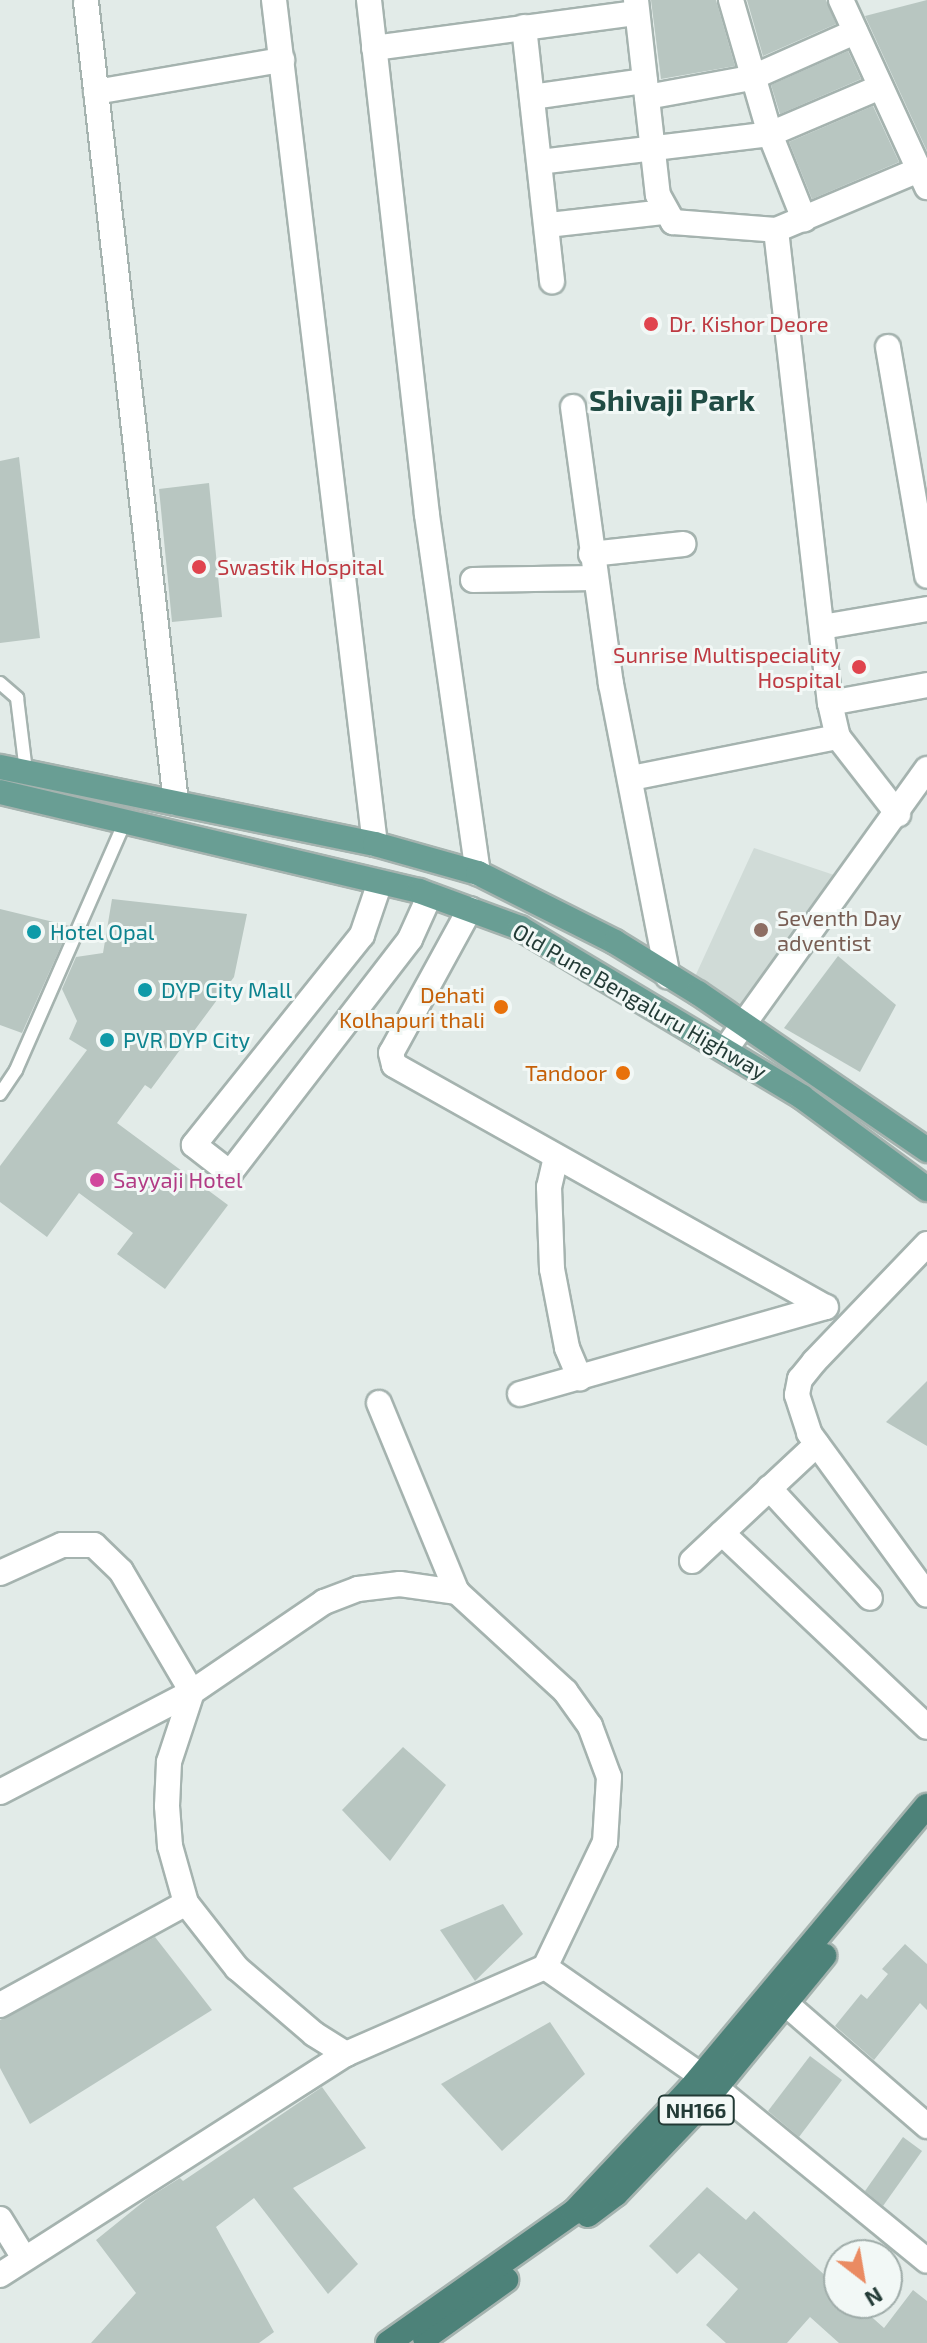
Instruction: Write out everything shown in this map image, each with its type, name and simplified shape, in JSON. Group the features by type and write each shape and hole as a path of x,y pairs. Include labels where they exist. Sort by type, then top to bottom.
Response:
{"highway":[{"name":"NH166","path":"428,2340 616,2194 927,1806"},
{"name":"NH166","path":"388,2343 574,2212 785,2003 927,1831"}],"main road":[{"name":"Old Pune Bengaluru Highway","path":"0,767 375,844 478,873 536,899 668,976 927,1150"},
{"name":"Old Pune Bengaluru Highway","path":"0,792 430,895 520,928 802,1097 927,1189"}],"street":[{"path":"274,0 375,844"},
{"path":"369,0 427,515 478,873"},
{"path":"731,0 770,134 804,219"},
{"path":"548,225 664,212 686,227 776,230 923,179 841,0"},
{"path":"86,2 176,803"},
{"path":"374,48 524,27 637,6 652,145 664,212"},
{"path":"524,27 552,281"},
{"path":"532,97 754,77 855,32"},
{"path":"96,92 282,60"},
{"path":"540,162 652,145 770,134 880,87"},
{"path":"776,230 830,703 838,737 898,814"},
{"path":"888,347 927,576"},
{"path":"573,407 593,566 668,976"},
{"path":"473,580 593,566 683,544"},
{"path":"822,627 927,609"},
{"path":"830,703 927,685"},
{"path":"632,778 838,737"},
{"path":"725,1050 898,814 927,769"},
{"path":"379,885 362,935 194,1145 230,1173 410,939 430,895"},
{"path":"470,909 391,1053 394,1065 826,1307 520,1394"},
{"path":"556,1157 549,1187 552,1269 567,1348 580,1378"},
{"path":"927,1244 800,1379 800,1411 817,1444 927,1595"},
{"path":"0,2275 346,2054 545,1967 605,1842 609,1777 590,1726 565,1691 457,1592 379,1403"},
{"path":"692,1561 817,1444"},
{"path":"769,1488 870,1598"},
{"path":"722,1533 927,1727"},
{"path":"0,1573 62,1545 94,1545 121,1571 192,1692 169,1762 167,1806 170,1846 186,1903 237,1968 314,2034 346,2054"},
{"path":"0,1792 192,1692 324,1602 358,1589 400,1584 457,1592"},
{"path":"0,2005 186,1903"},
{"path":"545,1967 707,2082 927,2261"},
{"path":"785,2003 927,2126"},
{"path":"0,2219 24,2258"}],"lane":[{"path":"0,683 17,698 26,771"},
{"path":"0,1094 16,1070 126,820"}],"shaded area":[{"name":"Seventh Day adventist","path":"754,848 843,878 748,1007 693,981"}],"building":[{"path":"651,0 716,0 735,66 661,79"},
{"path":"747,0 826,0 836,24 763,56"},
{"path":"927,0 927,151 865,16"},
{"path":"848,51 861,79 780,114 771,85"},
{"path":"873,106 899,162 812,199 789,142"},
{"path":"19,457 40,638 0,643 0,461"},
{"path":"209,483 222,617 172,622 159,489"},
{"path":"112,899 247,914 234,977 151,1089 145,1085 117,1123 228,1205 165,1289 117,1254 133,1233 79,1193 47,1237 0,1202 0,1166 87,1050 69,1039 77,1021 62,989 76,957 103,953"},
{"name":"Hotel Opal","path":"0,909 70,926 22,1033 0,1025"},
{"path":"838,956 896,1005 860,1072 784,1028"},
{"path":"927,1381 927,1446 886,1422"},
{"path":"403,1747 446,1785 390,1861 342,1810"},
{"path":"503,1904 523,1934 475,1981 440,1930"},
{"path":"155,1937 212,2010 30,2124 0,2068 0,2020"},
{"path":"905,1944 927,1964 927,2010 920,2003 874,2060 835,2026 861,1994 867,1999 888,1974 882,1969"},
{"path":"550,2022 585,2074 502,2151 441,2084"},
{"path":"810,2056 842,2080 799,2137 768,2111"},
{"path":"322,2087 366,2148 293,2188 358,2264 328,2294 254,2198 216,2227 274,2332 259,2343 91,2343 136,2293 96,2240 148,2198 180,2178 183,2181"},
{"path":"903,2137 922,2151 883,2206 865,2191"},
{"path":"707,2187 746,2220 754,2211 823,2274 823,2319 874,2319 884,2328 891,2319 903,2319 903,2303 913,2290 927,2301 927,2343 839,2343 810,2317 787,2343 726,2343 706,2325 738,2289 699,2253 677,2274 649,2246"}],"place":[{"name":"Dr. Kishor Deore","path":"651,324"},
{"name":"Swastik Hospital","path":"199,567"},
{"name":"Sunrise Multispeciality Hospital","path":"859,667"},
{"name":"Seventh Day adventist","path":"761,930"},
{"name":"Hotel Opal","path":"34,932"},
{"name":"DYP City Mall","path":"145,990"},
{"name":"Dehati Kolhapuri thali","path":"501,1007"},
{"name":"PVR DYP City","path":"107,1040"},
{"name":"Tandoor","path":"623,1073"},
{"name":"Sayyaji Hotel","path":"97,1180"}],"district":[{"name":"Shivaji Park","path":"672,399"}]}
